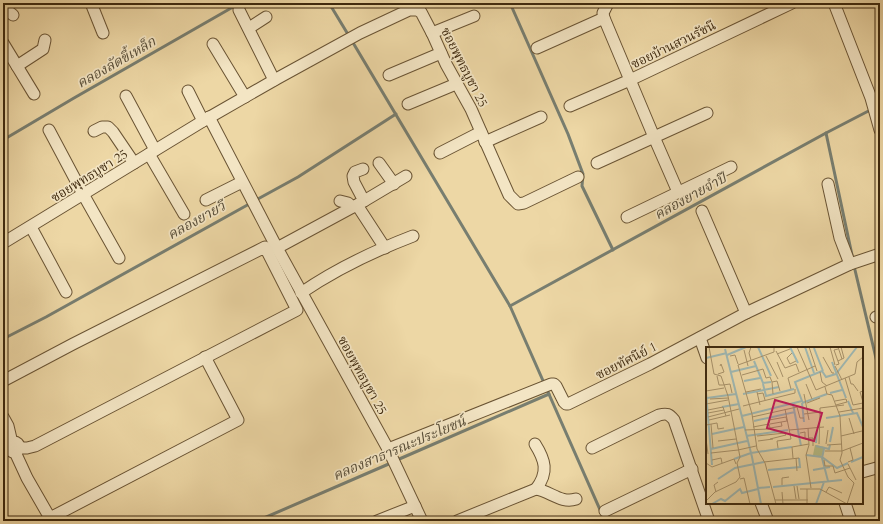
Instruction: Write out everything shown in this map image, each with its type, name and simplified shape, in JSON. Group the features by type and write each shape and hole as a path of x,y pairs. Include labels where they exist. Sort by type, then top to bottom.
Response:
{"street":[{"path":"91,3 103,33"},
{"path":"536,48 604,18 603,13 608,3"},
{"name":"ซอยบ้านสวนรัชนี","path":"570,106 630,80 792,3"},
{"path":"834,3 871,98 880,130"},
{"path":"3,7 13,15"},
{"path":"239,10 274,80"},
{"name":"ซอยพุทธบูชา 25","path":"3,243 206,119 274,80 360,33 410,10 422,12 456,84 471,109 509,195 518,204 524,203 578,177"},
{"path":"432,33 474,16"},
{"path":"249,28 266,17"},
{"name":"ซอยบ้านสวนรัชนี","path":"604,18 678,192"},
{"path":"17,66 43,49 45,40"},
{"path":"3,43 34,94"},
{"path":"213,44 245,97"},
{"path":"389,75 441,53"},
{"path":"408,104 456,84"},
{"path":"188,91 206,119"},
{"path":"126,96 152,152 184,214"},
{"path":"597,163 707,113"},
{"path":"440,153 541,117"},
{"name":"ซอยพุทธบูชา 25","path":"206,119 388,449 422,521"},
{"path":"94,131 102,127 108,127 134,163"},
{"path":"49,130 119,258"},
{"path":"379,163 394,184"},
{"path":"627,217 730,167"},
{"path":"363,169 355,172 352,176 358,205 385,248"},
{"path":"277,248 358,205 406,176"},
{"path":"206,200 242,182"},
{"path":"828,184 840,238 850,264"},
{"path":"340,201 358,205"},
{"path":"702,211 746,313"},
{"path":"31,227 66,292"},
{"path":"301,293 335,271 413,236"},
{"path":"3,381 264,247 298,310 35,446 10,449"},
{"name":"ซอยทัศนีย์ 1","path":"388,449 554,384 564,402 568,404 701,341 746,313 850,264 880,254"},
{"path":"701,341 706,354"},
{"path":"3,417 8,426 10,449 50,518 238,420 206,357"},
{"path":"592,448 659,415 670,415 674,420 709,521"},
{"path":"457,521 536,489 542,481 544,464 543,458 535,444"},
{"path":"863,472 880,467"},
{"path":"605,512 692,469"},
{"path":"536,489 542,490 565,501 576,500"},
{"path":"761,504 766,520"},
{"path":"845,504 851,521"},
{"path":"377,521 415,506"}],"waterway":[{"name":"คลองลัดขี้เหล็ก","path":"3,140 240,3"},
{"path":"329,3 349,36"},
{"path":"510,3 568,134 583,174 582,186 613,250"},
{"path":"352,41 510,306 605,521"},
{"name":"คลองยายจำปี","path":"510,306 880,105"},
{"name":"คลองยายวี","path":"256,200 298,177 396,114"},
{"path":"826,133 852,255"},
{"name":"คลองยายวี","path":"3,339 46,317 251,203"},
{"path":"855,270 880,375"},
{"name":"คลองสาธารณะประโยชน์","path":"397,460 549,394"},
{"name":"คลองสาธารณะประโยชน์","path":"257,521 391,463"}]}
